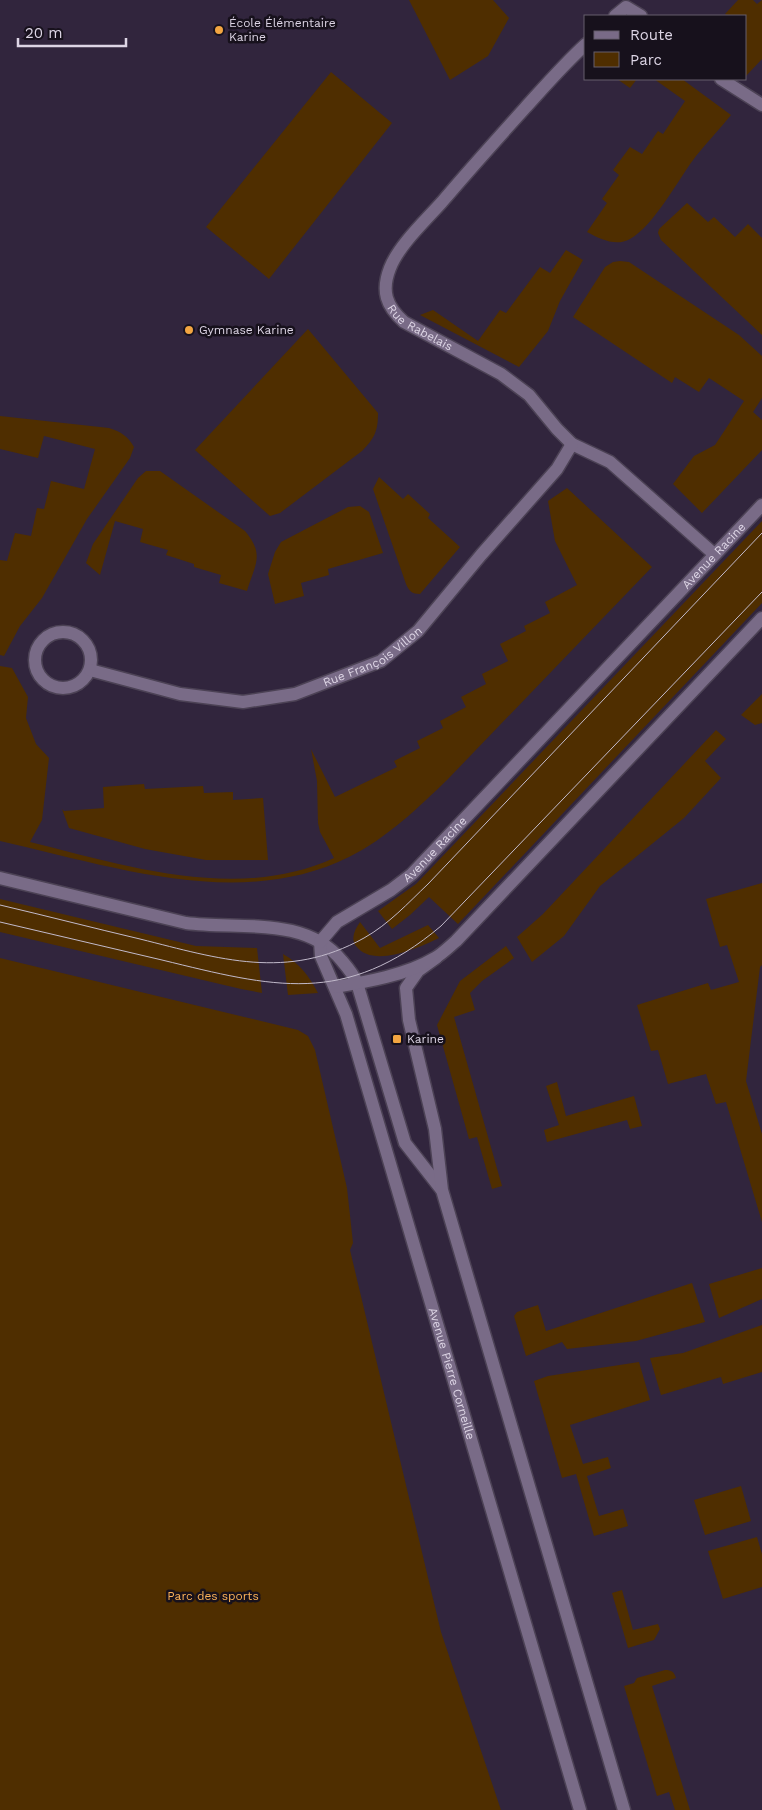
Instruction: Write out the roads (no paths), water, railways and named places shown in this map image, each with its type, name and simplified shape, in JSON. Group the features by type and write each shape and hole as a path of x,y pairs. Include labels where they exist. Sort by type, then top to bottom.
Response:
{"street":[{"path":"616,15 627,3 639,15"},
{"name":"Rue Rabelais","path":"584,46 569,59 401,249 390,267 386,284 386,296 393,312 404,322 501,374 530,395 557,429 572,444 610,462 714,554"},
{"path":"723,80 762,105"},
{"name":"Rue François Villon","path":"90,670 180,694 243,702 294,694 380,661 418,631 481,555 557,469 572,444"},
{"name":"Avenue Racine","path":"320,942 337,922 391,890 412,874 762,505"},
{"path":"624,1810 442,1190 435,1129 409,1020 406,988 418,971 456,941 762,618"},
{"path":"64,632 78,636 88,647 91,655 90,670 81,682 74,686 59,688 52,686 40,677 37,670 35,662 38,647 43,641 56,633 64,632"},
{"path":"0,878 186,923 211,926 274,927 299,932 335,952 358,983 405,1142 442,1190"},
{"name":"Avenue Pierre Corneille","path":"320,942 321,956 346,1014 580,1810"},
{"path":"334,987 404,971 436,958"}],"tram line":[{"path":"0,905 198,953 253,962 308,959 336,951 364,938 390,920 428,884 762,533"},
{"path":"0,922 202,970 274,982 307,984 340,979 373,969 406,952 441,926 762,592"}],"place":[{"name":"École Élémentaire Karine","path":"219,30"},
{"name":"Gymnase Karine","path":"189,330"},
{"name":"Karine","path":"397,1039"}],"park label":[{"name":"Parc des sports","path":"213,1596"}]}
